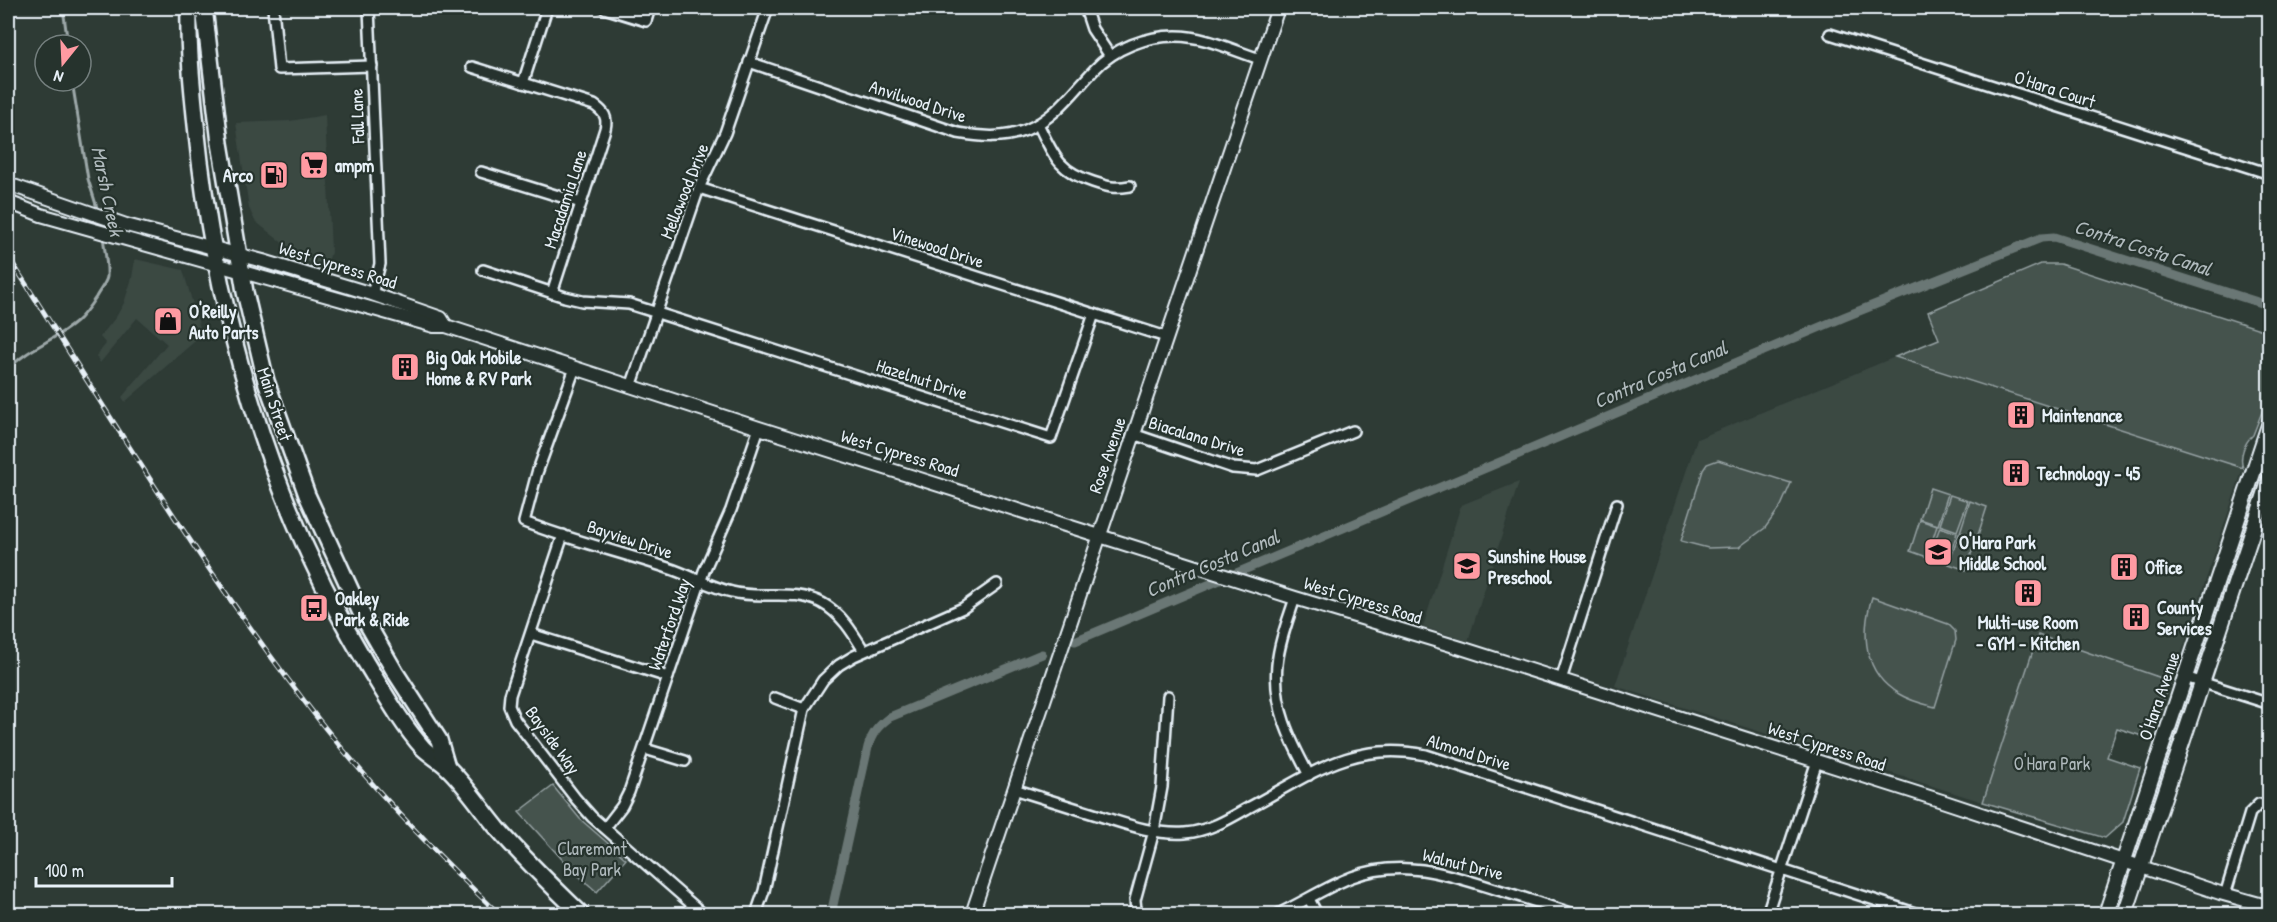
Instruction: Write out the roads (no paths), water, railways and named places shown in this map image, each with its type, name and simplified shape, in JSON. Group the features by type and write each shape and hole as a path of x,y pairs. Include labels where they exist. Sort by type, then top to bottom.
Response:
{"main road":[{"name":"Main Street","path":"189,8 191,74 200,167 217,264 233,336 254,408 288,506 352,639 391,702 424,749 447,767 501,831 581,915"},
{"name":"Main Street","path":"204,8 220,143 253,333 266,381 307,495 361,613 395,672 439,740 447,767"},
{"name":"O'Hara Avenue","path":"2106,915 2185,677 2264,454 2270,422"},
{"name":"O'Hara Avenue","path":"2125,915 2270,479"},
{"path":"2192,657 2211,656"}],"street":[{"path":"273,8 279,69 372,66"},
{"name":"Fall Lane","path":"369,8 380,264 372,294"},
{"path":"472,67 523,83 547,8"},
{"path":"604,8 646,21 650,8"},
{"name":"Mellowood Drive","path":"631,387 699,188 725,134 768,8"},
{"path":"1085,8 1092,29 1110,56"},
{"name":"Rose Avenue","path":"972,915 1278,8"},
{"name":"O'Hara Court","path":"1830,34 2270,174"},
{"name":"Anvilwood Drive","path":"749,62 958,133 994,137 1010,135 1038,124 1062,106 1095,68 1110,56 1148,39 1177,36 1203,40 1260,60"},
{"name":"Macadamia Lane","path":"523,83 594,105 605,114 607,121 552,293"},
{"path":"1038,124 1057,161 1075,176 1115,189 1130,186"},
{"path":"481,172 581,203"},
{"name":"West Cypress Road","path":"8,184 84,212 239,254 372,294 441,318 446,326"},
{"name":"Vinewood Drive","path":"699,188 1166,336"},
{"name":"West Cypress Road","path":"8,202 124,239 434,326 446,326 759,428 1817,761 2225,895 2270,907"},
{"path":"483,270 582,301 629,304 657,312"},
{"name":"Hazelnut Drive","path":"657,312 1051,438 1094,314"},
{"name":"Bayview Drive","path":"574,368 523,520 525,522 732,592 753,596 789,594 822,603 849,627 864,651"},
{"name":"Waterford Way","path":"605,828 622,806 629,792 701,581 731,510 759,428"},
{"name":"Biacalana Drive","path":"1133,434 1233,468 1257,470 1353,431"},
{"path":"1562,680 1617,504"},
{"name":"Bayside Way","path":"563,535 510,695 509,706 515,720 576,799 605,828 703,915"},
{"path":"756,915 764,891 804,709 812,695 838,665 864,651 963,608 997,584"},
{"path":"1295,598 1280,647 1277,682 1284,724 1309,775"},
{"path":"531,634 668,677"},
{"path":"2185,677 2269,701"},
{"path":"1141,915 1136,910 1135,900 1154,831 1165,767 1168,696"},
{"path":"775,698 804,709"},
{"path":"645,749 685,761"},
{"name":"Almond Drive","path":"1014,789 1154,831 1186,833 1222,823 1340,760 1361,753 1405,750 1918,915"},
{"path":"1767,915 1817,761"},
{"path":"2225,895 2250,813 2259,804 2270,807"},
{"name":"Walnut Drive","path":"1278,915 1352,877 1377,870 1402,867 1449,874 1574,915"},
{"path":"1309,899 1317,915"}],"waterway":[{"name":"Marsh Creek","path":"63,8 66,33"},
{"name":"Marsh Creek","path":"74,93 88,179 98,211"},
{"name":"Marsh Creek","path":"8,370 23,356 76,322 91,304 107,277 103,235"},
{"name":"Contra Costa Canal","path":"1075,641 1844,317 2041,238 2054,237 2270,306"},
{"name":"Contra Costa Canal","path":"831,914 868,747 876,730 890,717 1042,654"}],"railway":[{"path":"8,256 200,556 283,672 346,754 431,847 499,914"}],"place":[{"name":"ampm","path":"314,165"},
{"name":"Arco","path":"274,175"},
{"name":"O'Reilly Auto Parts","path":"168,321"},
{"name":"Big Oak Mobile Home & RV Park","path":"405,367"},
{"name":"Maintenance","path":"2021,415"},
{"name":"Technology - 45","path":"2016,473"},
{"name":"O'Hara Park Middle School","path":"1938,552"},
{"name":"Sunshine House Preschool","path":"1467,566"},
{"name":"Office","path":"2124,567"},
{"name":"Multi-use Room - GYM - Kitchen","path":"2028,593"},
{"name":"Oakley Park & Ride","path":"314,608"},
{"name":"County Services","path":"2136,617"}],"park label":[{"name":"O'Hara Park","path":"2052,763"},
{"name":"Claremont Bay Park","path":"592,858"}]}
